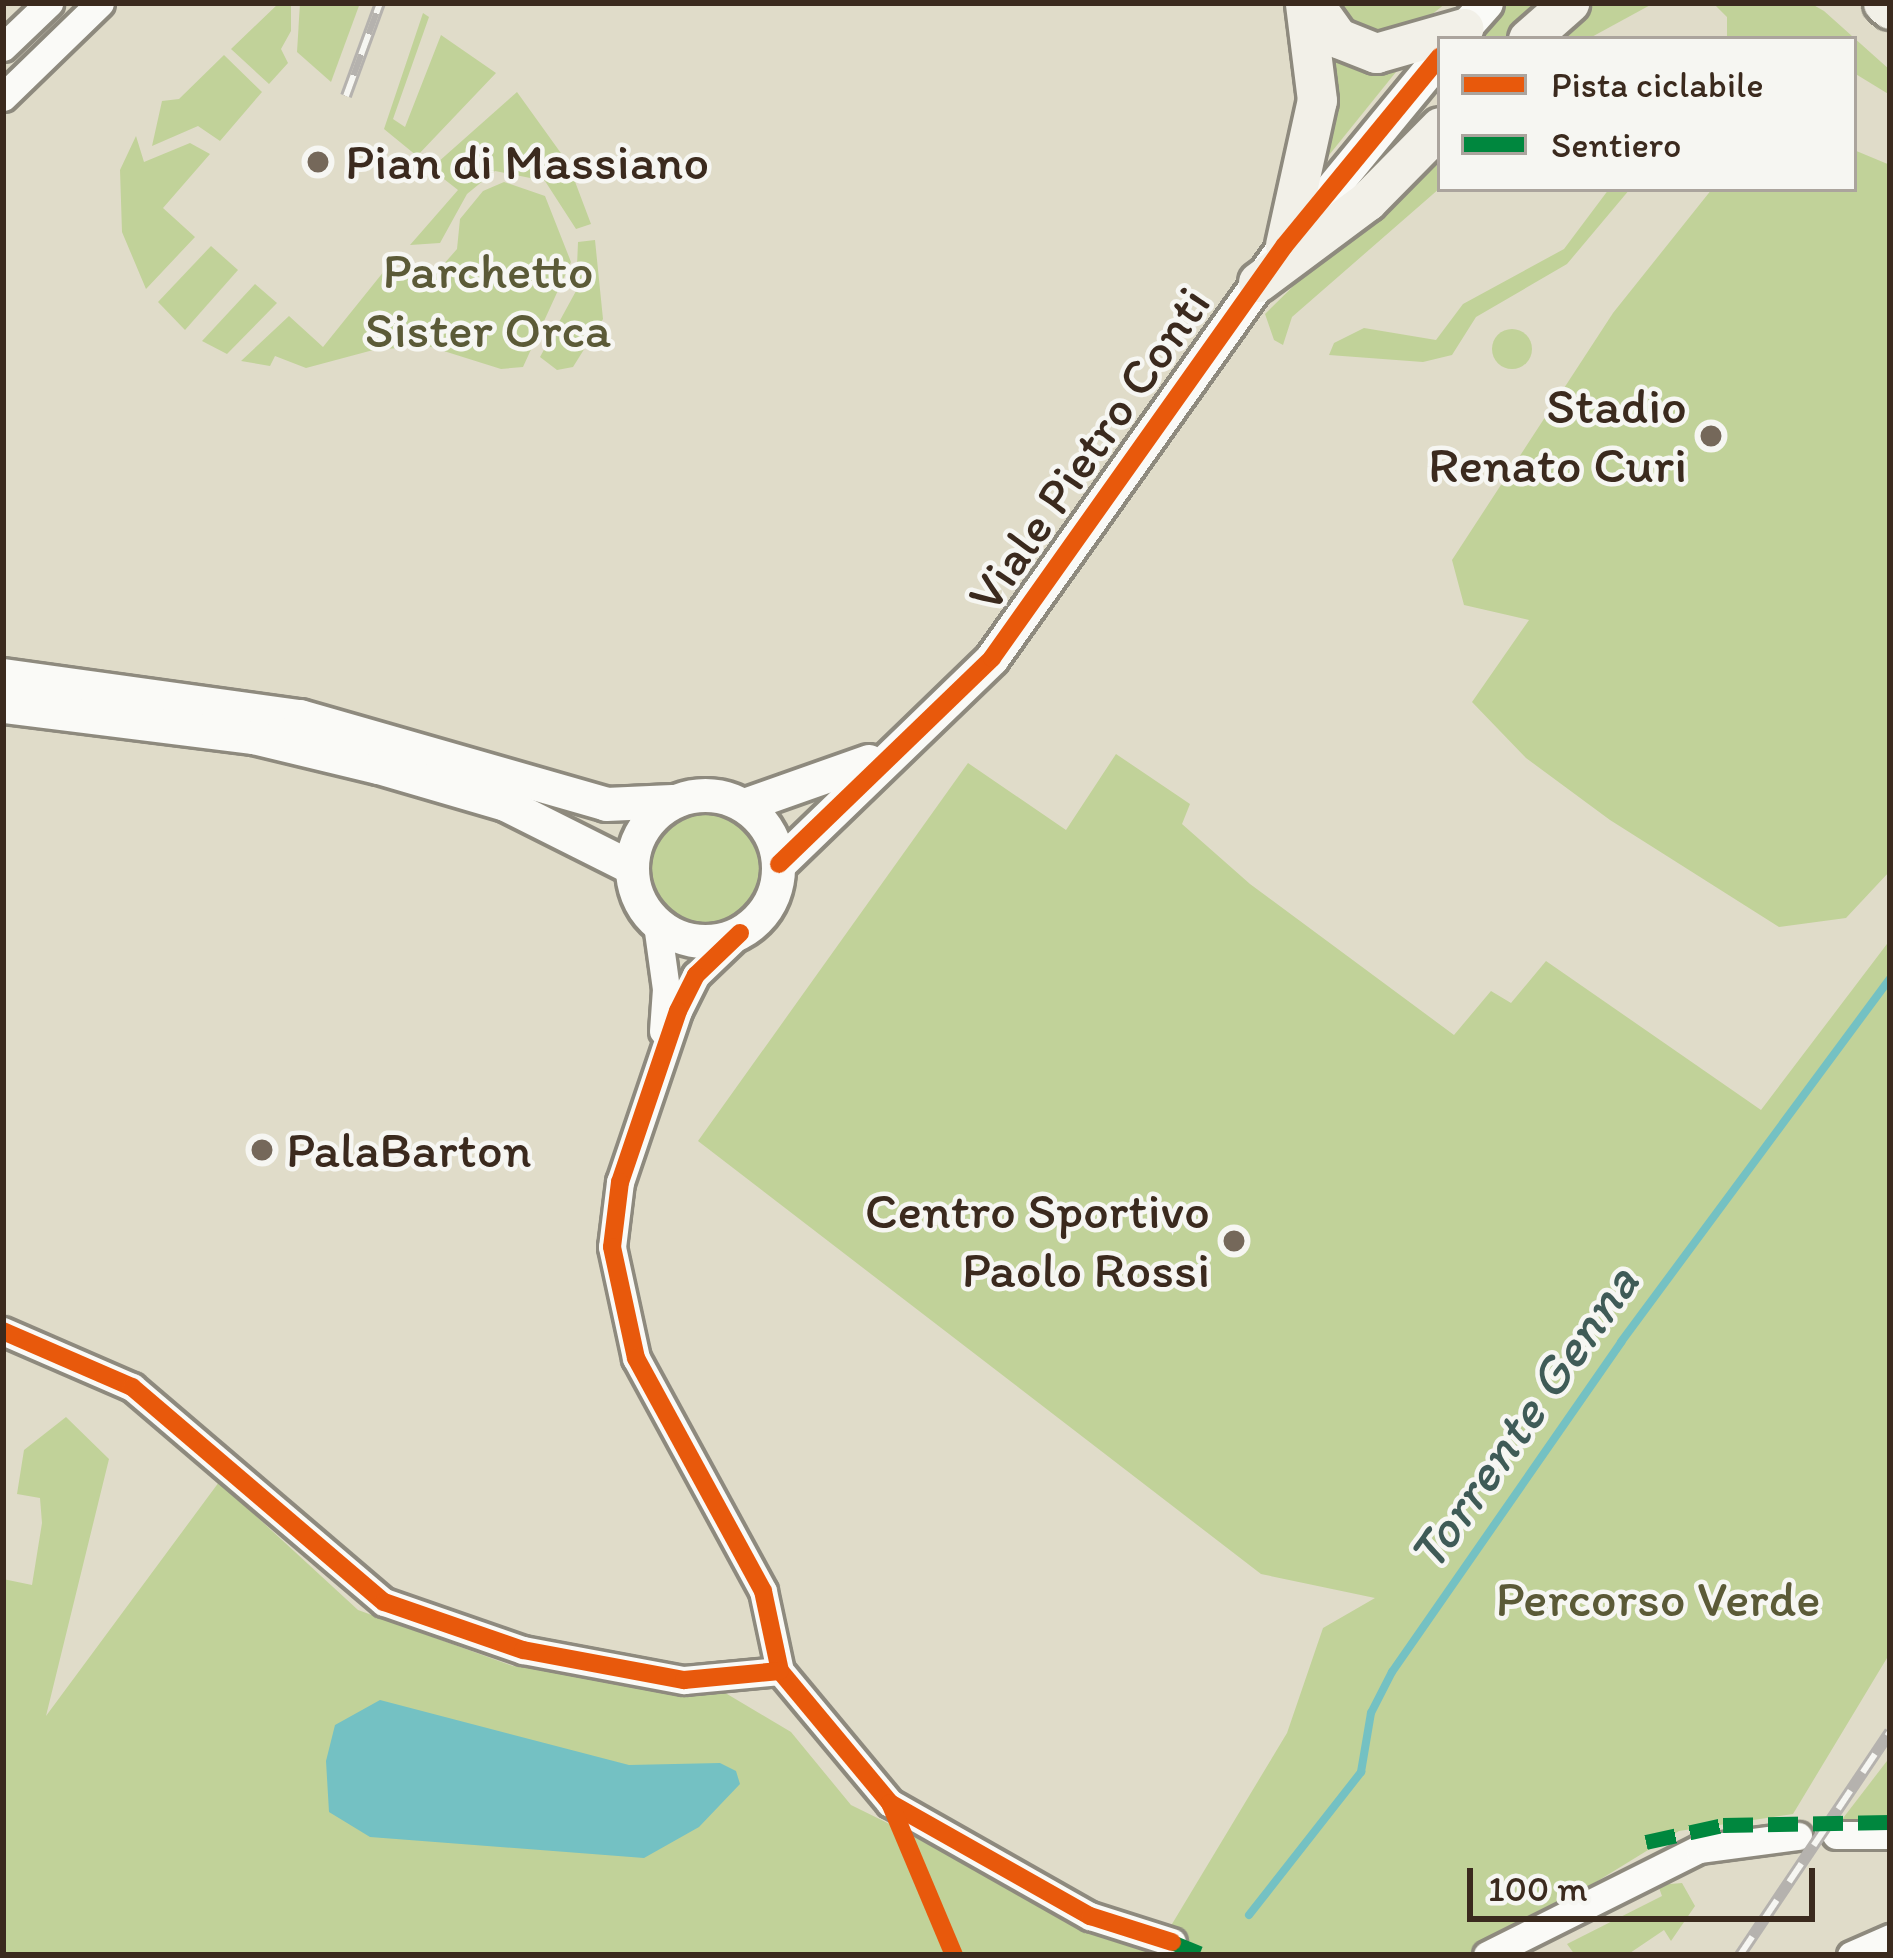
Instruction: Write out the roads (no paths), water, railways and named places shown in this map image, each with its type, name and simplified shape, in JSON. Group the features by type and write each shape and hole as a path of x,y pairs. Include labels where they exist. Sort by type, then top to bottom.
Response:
{"main road":[{"path":"1309,3 1338,38 1376,53 1437,38"},
{"path":"1285,245 1316,100 1309,3"},
{"path":"1531,36 1569,3"},
{"path":"1883,3 1890,9"},
{"path":"1258,282 1366,201 1437,130"}],"street":[{"path":"3,47 49,3"},
{"path":"3,97 100,3"},
{"name":"Viale Pietro Conti","path":"1172,1942 1090,1916 890,1803 780,1670 763,1591 636,1358 612,1247 620,1182 661,1047 696,976 769,904 778,863 992,658 1285,245 1437,61"},
{"name":"Viale Pietro Conti","path":"3,675 300,716 606,804 721,795 744,805 902,745"},
{"path":"3,706 253,737 377,767 505,804 631,867 642,828 672,801"},
{"path":"744,805 773,840 778,863"},
{"name":"Viale Pietro Conti","path":"631,867 634,888 657,924 666,989 661,1047"},
{"path":"657,924 697,941 740,933"},
{"path":"3,1331 132,1387 384,1602 523,1650 684,1680 780,1670"},
{"path":"1836,1835 1890,1834"},
{"path":"1487,1955 1699,1849 1798,1836"},
{"path":"1851,1955 1890,1938"}],"water":[{"path":"380,1700 629,1765 720,1763 736,1771 740,1784 699,1827 644,1858 370,1837 329,1812 326,1761 335,1725"}],"waterway":[{"name":"Torrente Genna","path":"1249,1915 1361,1772 1371,1713 1392,1672 1621,1342 1890,979"}],"railway":[{"path":"346,96 380,3"},
{"path":"1740,1955 1890,1732"}],"place":[{"name":"Pian di Massiano","path":"318,162"},
{"name":"Stadio Renato Curi","path":"1711,436"},
{"name":"PalaBarton","path":"262,1150"},
{"name":"Centro Sportivo Paolo Rossi","path":"1234,1241"}],"park label":[{"name":"Parchetto Sister Orca","path":"488,301"},
{"name":"Percorso Verde","path":"1658,1599"}]}
